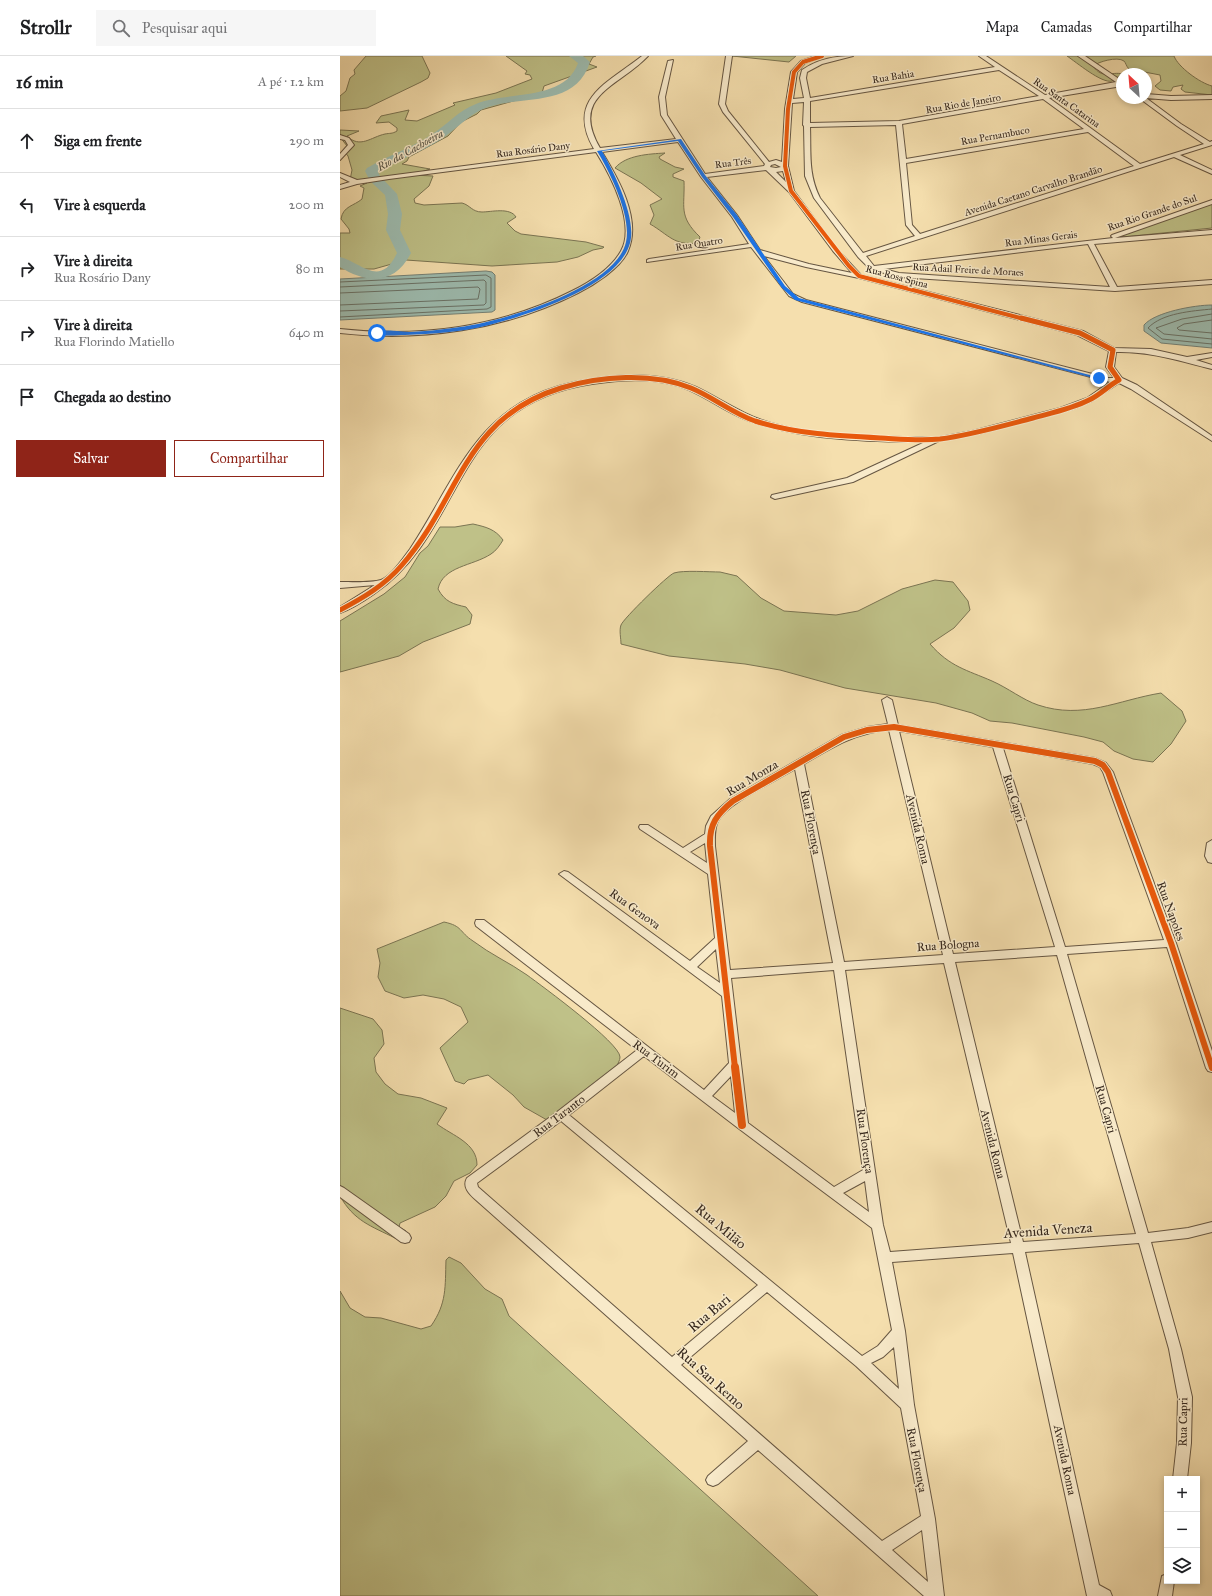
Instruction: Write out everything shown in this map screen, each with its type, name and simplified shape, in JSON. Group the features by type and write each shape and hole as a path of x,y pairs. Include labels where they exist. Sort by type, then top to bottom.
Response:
{"street":[{"path":"340,331 412,333 454,330 488,324 545,307 595,281 613,268 624,254 629,241 627,216 614,176 590,132 586,120 591,103 607,86 645,56"},
{"path":"729,56 722,104 725,111 768,167 791,191"},
{"name":"Rua Rosa Spina","path":"822,56 802,62 794,72 790,101 797,109 785,166 791,191 835,250 859,276 1080,333 1113,350"},
{"path":"850,56 827,60 812,65 804,71 803,78 807,100 797,109 806,125 808,176 812,188 817,198 860,256 872,268"},
{"name":"Rua Santa Catarina","path":"982,56 1044,97 1140,167"},
{"path":"1081,56 1116,80"},
{"path":"671,61 662,97 662,108 664,115 703,176 735,216 753,245 791,295 804,301 1108,380 1119,380 1134,387 1212,438"},
{"name":"Rua Bahia","path":"790,101 807,100 1000,68"},
{"name":"Rua Rio de Janeiro","path":"806,125 899,123 1116,85"},
{"path":"1152,96 1170,98 1212,97"},
{"path":"1150,104 1179,125 1211,144"},
{"path":"899,123 904,161 909,225 918,236"},
{"name":"Rua Pernambuco","path":"904,161 1089,130"},
{"path":"340,137 347,139 351,145 340,158"},
{"name":"Rua Rosário Dany","path":"340,187 356,182 389,177 679,140"},
{"name":"Avenida Caetano Carvalho Brandão","path":"860,256 918,236 1211,144"},
{"path":"1175,155 1212,172"},
{"name":"Rua Três","path":"703,176 768,167 780,163 785,166"},
{"path":"340,175 356,182"},
{"name":"Rua Rio Grande do Sul","path":"1099,241 1212,202"},
{"name":"Rua Minas Gerais","path":"872,268 1099,241 1212,232"},
{"path":"1090,242 1115,289"},
{"name":"Rua Quatro","path":"649,261 753,245"},
{"path":"759,252 808,266 859,276"},
{"name":"Rua Adail Freire de Moraes","path":"872,268 899,275 1115,289 1212,282"},
{"path":"1119,380 1110,367 1113,350 1131,348 1146,350 1186,359 1212,367"},
{"path":"1186,359 1212,355"},
{"path":"340,610 383,582 407,560 435,517 464,463 483,436 518,406 561,388 596,381 623,380 673,382 691,388 754,421 792,431 830,436 938,439 983,432 1065,409 1087,401 1110,384 1119,380"},
{"path":"775,497 850,480 938,439"},
{"path":"340,585 383,582"},
{"name":"Avenida Roma","path":"887,700 1018,1248 1098,1594"},
{"name":"Rua Monza","path":"742,1125 726,994 726,974 720,940 710,835 712,822 721,811 733,801 837,739 852,733 878,727 894,728 997,744 1095,761 1102,765"},
{"name":"Rua Capri","path":"997,744 1061,950 1175,1349 1185,1397 1184,1442 1180,1476"},
{"name":"Rua Florença","path":"799,763 839,965 877,1224 899,1331 907,1405 928,1519 936,1596"},
{"name":"Rua Napoles","path":"1102,765 1108,772 1171,943 1212,1068"},
{"path":"644,826 713,872"},
{"path":"683,852 710,835"},
{"path":"1212,843 1210,856 1212,860"},
{"name":"Rua Genova","path":"564,874 691,966 726,994"},
{"name":"Rua Turim","path":"480,923 742,1125 877,1224"},
{"path":"691,966 720,940"},
{"name":"Rua Bologna","path":"726,974 1171,943"},
{"name":"Rua Taranto","path":"471,1181 561,1115 644,1050"},
{"path":"706,1096 735,1064"},
{"name":"Rua Milão","path":"561,1115 861,1362 907,1405"},
{"path":"834,1193 869,1172"},
{"name":"Rua San Remo","path":"471,1181 472,1188 480,1197 672,1365 757,1442 936,1596"},
{"path":"340,1191 405,1238"},
{"name":"Avenida Veneza","path":"885,1257 1144,1238 1188,1233 1212,1227"},
{"name":"Rua Bari","path":"672,1365 767,1285"},
{"path":"861,1362 877,1356 888,1347 899,1331"},
{"path":"713,1480 757,1442"},
{"path":"882,1550 928,1519"},
{"path":"1165,1596 1167,1584"}],"green space":[{"path":"366,56 422,56 430,73 428,78 421,82 367,108 340,111 340,96 346,91 350,78 355,74 354,70"},
{"path":"506,56 596,56 593,57 589,64 597,67 544,86 542,93 481,110 477,114 461,122 448,136 409,157 407,161 402,164 430,169 413,175 433,176 429,186 414,199 415,203 424,205 462,203 479,212 505,211 516,217 507,223 515,231 521,234 586,242 604,247 578,257 557,262 492,266 406,260 374,269 340,269 340,233 350,233 349,229 341,219 342,215 346,209 362,199 364,188 360,186 367,183 350,180 352,170 348,156 344,151 347,146 340,137 340,130 359,131 347,136 356,142 366,141 380,135 397,131 397,128 389,122 376,123 381,116 409,110 405,120 417,121 455,105 453,103 496,93 532,79 530,75 525,74 527,71"},
{"path":"732,56 796,56 789,62"},
{"path":"1067,56 1174,56 1180,65 1190,74 1202,82 1212,86 1212,95 1185,92 1181,89 1183,85 1173,87 1171,91 1160,90 1155,86 1161,81 1160,75 1152,73 1152,68 1128,68 1124,61 1117,59 1108,60 1093,66 1103,74 1116,73 1116,78 1112,81 1102,79"},
{"path":"665,153 659,157 660,159 675,167 684,169 673,174 673,177 684,181 684,211 688,223 700,237 698,243 683,243 677,241 650,224 654,215 650,205 662,199 641,183 615,168 625,160 631,158"},
{"path":"1212,203 1212,228 1113,238"},
{"path":"473,524 490,529 497,533 503,540 491,554 452,571 441,581 438,589 450,602 466,607 472,615 470,624 423,642 399,656 340,672 340,621 384,594 405,577 420,553 428,546 440,527 455,527"},
{"path":"697,571 720,572 737,576 761,598 784,611 836,615 858,611 902,589 935,580 953,582 968,601 970,610 954,628 930,644 937,652 952,663 998,684 1032,703 1054,709 1085,710 1161,693 1182,711 1186,721 1171,744 1153,762 1133,759 1114,751 1103,742 1012,723 990,721 972,713 936,703 845,688 780,670 745,664 669,656 621,644 621,625 663,581 674,573"},
{"path":"444,922 455,925 480,946 535,981 595,1028 617,1050 620,1057 619,1062 604,1081 581,1103 582,1105 547,1120 524,1107 513,1095 488,1075 468,1080 464,1084 455,1081 440,1048 468,1022 461,1007 444,999 423,995 404,998 385,991 378,977 380,963 377,949"},
{"path":"340,1008 373,1019 382,1030 384,1044 374,1058 376,1072 385,1084 398,1094 421,1098 447,1108 437,1124 469,1146 476,1157 477,1165 470,1173 454,1181 446,1196 435,1207 400,1223 399,1227 406,1231 395,1238 357,1217 340,1196"},
{"path":"449,1257 461,1263 485,1289 502,1299 509,1316 818,1596 340,1596 340,1291 350,1308 365,1317 381,1318 421,1329 431,1326 443,1302 446,1260"}],"water":[{"path":"486,271 492,272 495,275 495,310 492,312 340,320 340,279"},
{"path":"1212,305 1212,348 1161,343 1144,331 1144,325 1149,320 1157,316 1196,306"}],"waterway":[{"name":"Rio da Cachoeira","path":"340,261 361,273 375,275 391,270 399,262 404,253 393,230 395,214 391,194 374,178 371,171 430,141 470,112 481,106 546,94 567,86 578,76 584,62 575,56"}],"cycle path":[{"path":"340,610 377,588 394,574 408,558 469,457 485,435 505,416 530,400 561,388 609,380 661,380 677,383 691,388 748,418 787,429 834,436 926,440 972,433 1078,405 1090,400 1119,380 1110,367 1113,350 1080,333 859,276 849,266 791,191 785,166 788,109 794,72 803,62 822,56"},
{"path":"742,1125 711,853 711,826 717,815 733,801 800,762 844,737 855,733 880,728 894,727 1095,761 1103,765 1108,772 1171,943 1212,1068"}],"route":[{"path":"377,333 412,333 454,330 488,324 545,307 595,281 613,268 624,254 629,241 627,216 614,176 600,151 679,140 703,176 735,216 753,245 784,287 797,299 868,319 1099,378"}]}
